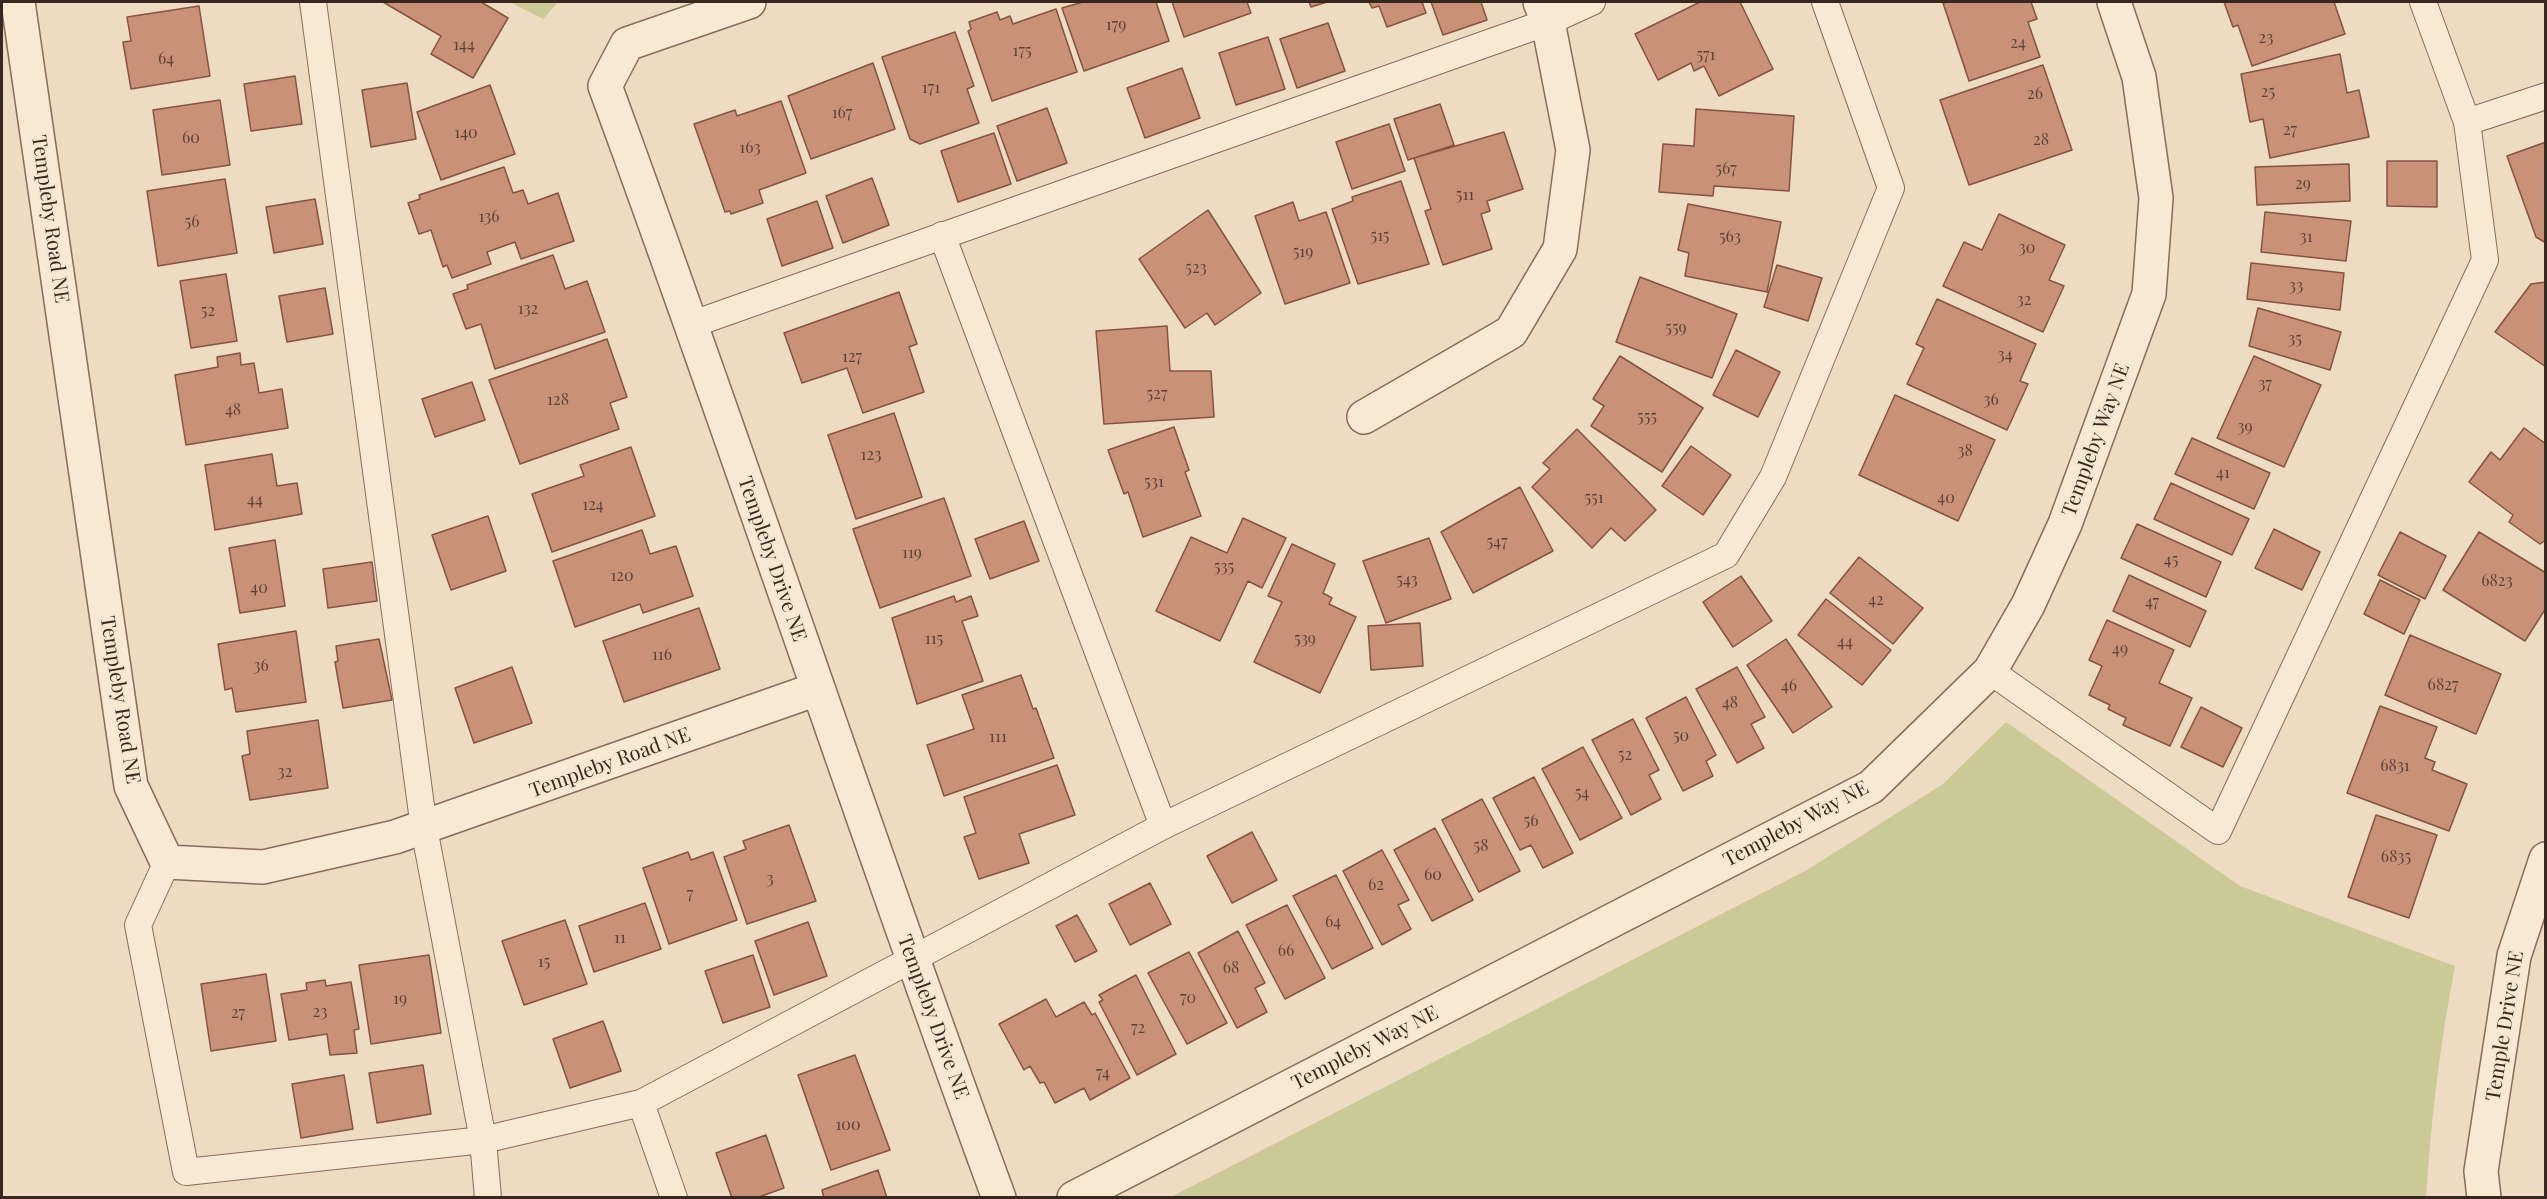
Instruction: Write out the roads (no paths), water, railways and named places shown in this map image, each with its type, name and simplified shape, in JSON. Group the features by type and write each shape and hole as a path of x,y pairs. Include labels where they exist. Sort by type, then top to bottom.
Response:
{"street":[{"name":"Templeby Road NE","path":"18,2 131,786 167,862 263,867 424,828 817,689"},
{"name":"Templeby Drive NE","path":"749,2 627,44 605,87 693,324 911,959 999,1197"},
{"name":"Templeby Way NE","path":"1074,1197 1871,787 1990,671 2028,605 2065,524 2149,294 2156,198 2139,77 2114,2"},
{"path":"1364,417 1510,332 1560,249 1573,150 1544,12"},
{"name":"Temple Drive NE","path":"2484,1197 2481,1171 2514,956 2546,859"}],"lane":[{"path":"313,2 424,828 483,1140 488,1197"},
{"path":"693,324 942,235 1544,12 1592,2"},
{"path":"167,862 138,925 186,1172 483,1140 641,1103 1163,826 1726,555 1773,477 1891,188 1825,2"},
{"path":"1990,671 2218,831 2485,260 2467,122 2422,2"},
{"path":"2467,122 2546,96"},
{"path":"942,235 1163,826"},
{"path":"641,1103 674,1197"}]}
